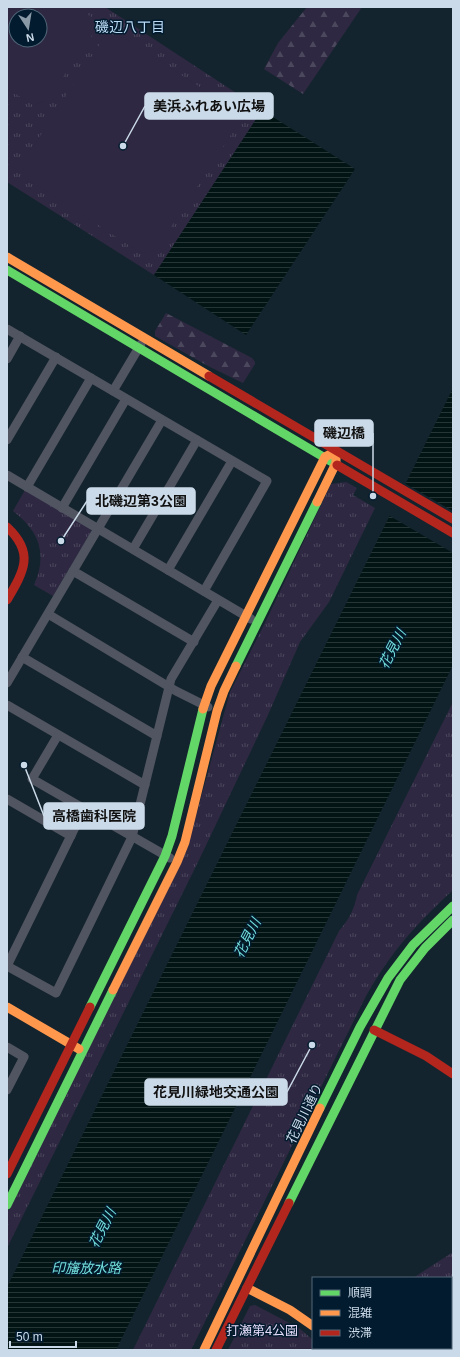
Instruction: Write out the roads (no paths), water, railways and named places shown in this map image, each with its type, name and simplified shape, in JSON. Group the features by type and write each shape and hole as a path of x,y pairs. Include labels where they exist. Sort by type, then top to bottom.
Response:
{"street":[{"path":"7,257 453,519"},
{"path":"7,270 453,533"},
{"path":"7,329 267,482 204,591"},
{"path":"7,359 20,336"},
{"path":"113,391 144,338"},
{"path":"7,440 56,357"},
{"path":"27,487 91,378"},
{"path":"62,508 126,399"},
{"path":"7,683 162,420"},
{"path":"132,549 197,440"},
{"path":"7,1174 9,1164 71,1045 165,856 172,836 204,706 211,686 325,457 336,450"},
{"path":"7,1205 177,862 185,842 217,711 224,691 336,463 336,450"},
{"path":"168,570 232,461"},
{"path":"7,475 257,623"},
{"path":"7,527 15,533 20,541 24,552 25,563 21,576 7,600"},
{"path":"74,571 194,642"},
{"path":"84,809 7,966 56,993 132,837 171,679 218,600"},
{"path":"48,614 169,687 204,706 217,711"},
{"path":"22,657 157,736"},
{"path":"7,704 145,785"},
{"path":"58,735 32,779 177,862"},
{"path":"7,799 71,836"},
{"name":"花見川通り","path":"204,1350 346,1055 380,991 391,972 405,954 424,933 453,906"},
{"name":"花見川通り","path":"216,1350 374,1030 404,974 432,940 453,920"},
{"path":"7,1007 84,1052"},
{"path":"374,1030 426,1056 453,1074"},
{"path":"7,1047 24,1057 7,1090"},
{"path":"9,1164 24,1171"},
{"path":"246,1288 290,1310 312,1325"}],"water":[{"path":"262,110 355,169 246,335 154,275"},
{"name":"印旛放水路","path":"453,388 453,665 116,1350 7,1350 7,1287"}],"place":[{"name":"美浜ふれあい広場","path":"123,146"},
{"name":"磯辺橋","path":"373,496"},
{"name":"北磯辺第3公園","path":"61,541"},
{"name":"高橋歯科医院","path":"24,765"},
{"name":"花見川緑地交通公園","path":"312,1045"}],"district":[{"name":"磯辺八丁目","path":"130,27"}],"water label":[{"name":"花見川","path":"392,649"},
{"name":"花見川","path":"247,938"},
{"name":"花見川","path":"102,1228"}],"park label":[{"name":"打瀬第4公園","path":"262,1330"}]}
